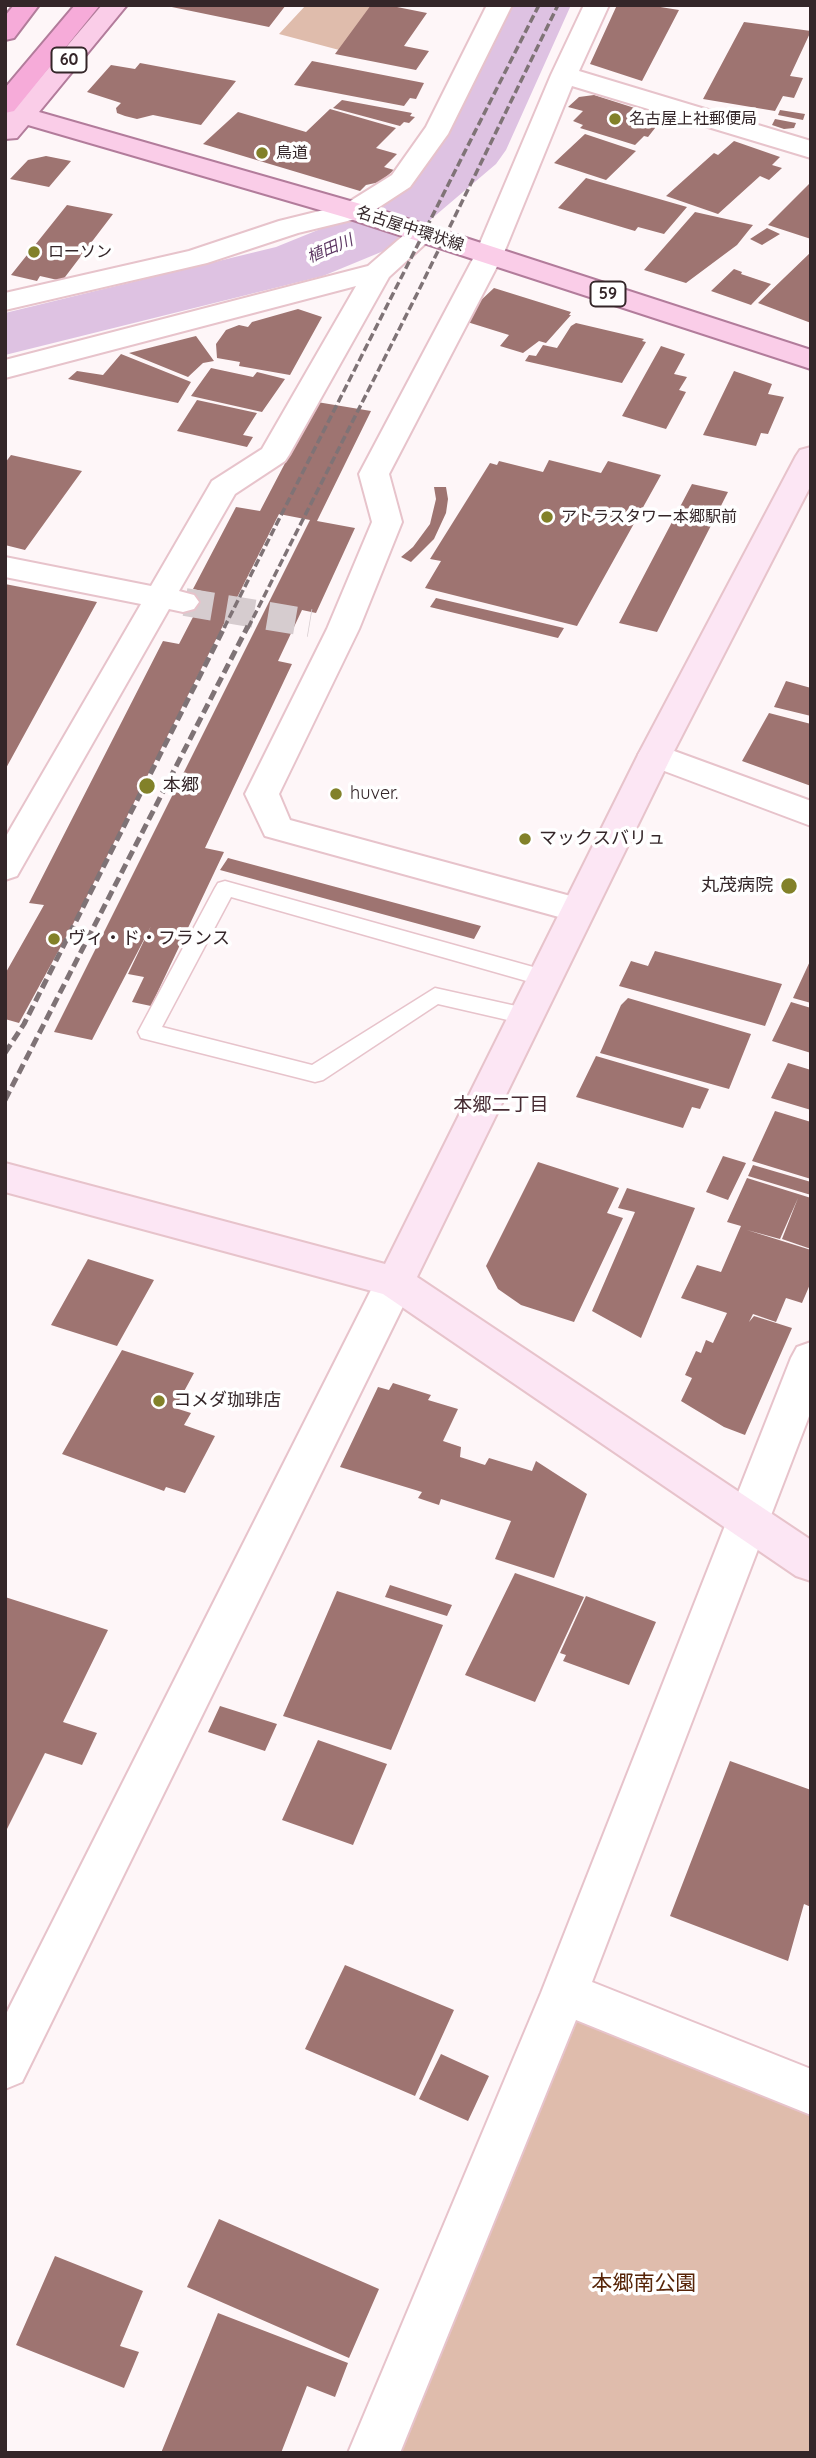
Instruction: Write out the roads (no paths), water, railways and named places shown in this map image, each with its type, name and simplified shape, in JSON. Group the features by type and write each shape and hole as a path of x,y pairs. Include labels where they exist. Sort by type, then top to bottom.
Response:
{"highway":[{"path":"5,22 20,5"},
{"path":"5,33 27,5"},
{"path":"11,110 88,5"}],"main road":[{"name":"60","path":"5,135 11,110 115,5"},
{"name":"名古屋中環状線","path":"11,110 364,214 811,360"}],"street":[{"path":"5,302 197,257 289,226 364,214 401,181 439,128 500,5"},
{"path":"578,910 277,828 261,794 343,629 387,522 374,474 489,255 564,75 597,5"},
{"path":"564,75 808,142"},
{"path":"5,868 172,600 223,488 274,455 378,272 414,231"},
{"path":"5,398 18,367 378,272"},
{"path":"5,2066 655,755 811,456"},
{"path":"5,567 172,600"},
{"path":"310,623 343,629"},
{"path":"655,755 811,814"},
{"path":"7,1180 395,1282 811,1563"},
{"path":"374,2453 564,1993 811,1358"},
{"path":"564,1993 811,2092"}],"lane":[{"path":"525,1016 435,996 315,1074 149,1032 225,888 544,978"}],"waterway":[{"name":"植田川","path":"5,334 299,262 379,229 473,150 541,5"}],"tunnel":[{"path":"185,602 310,623"}],"railway":[{"path":"224,628 539,5"},
{"path":"248,628 418,292 558,5"},
{"path":"5,1053 24,1024 225,626"},
{"path":"5,1100 248,626"}],"place":[{"name":"名古屋上社郵便局","path":"615,119"},
{"name":"鳥道","path":"262,153"},
{"name":"ローソン","path":"34,252"},
{"name":"アトラスタワー本郷駅前","path":"547,517"},
{"name":"本郷","path":"147,786"},
{"name":"huver.","path":"336,794"},
{"name":"マックスバリュ","path":"525,839"},
{"name":"丸茂病院","path":"789,886"},
{"name":"ヴィ・ド・フランス","path":"54,939"},
{"name":"コメダ珈琲店","path":"159,1401"}],"district":[{"name":"本郷二丁目","path":"501,1105"}],"park label":[{"name":"本郷南公園","path":"644,2284"}]}
